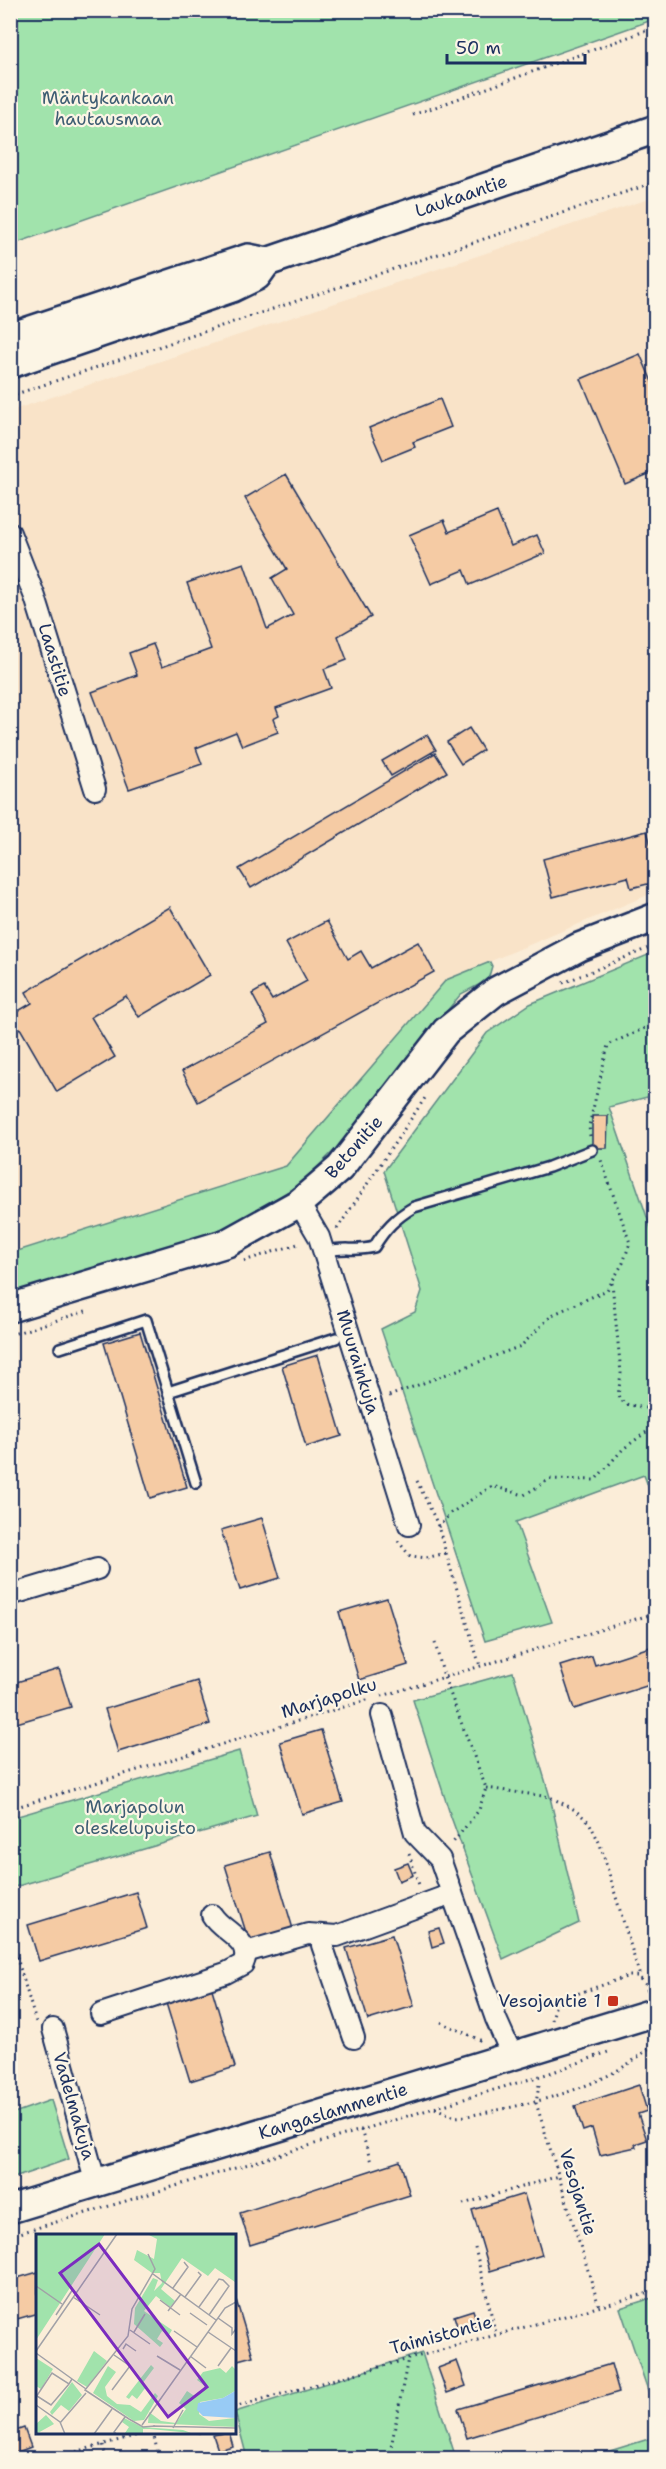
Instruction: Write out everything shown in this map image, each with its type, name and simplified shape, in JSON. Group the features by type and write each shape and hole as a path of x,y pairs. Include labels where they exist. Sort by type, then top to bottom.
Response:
{"street":[{"name":"Laukaantie","path":"10,337 248,258 267,262 656,129"},
{"name":"Laukaantie","path":"10,364 232,288 257,276 267,262"},
{"name":"Laastitie","path":"10,533 35,597 95,789"},
{"name":"Betonitie","path":"10,1308 227,1243 299,1203 340,1168 446,1031 496,991 579,947 656,917"},
{"name":"Muurainkuja","path":"299,1203 320,1237 408,1525"},
{"path":"10,1595 97,1569"},
{"path":"381,1715 415,1833 440,1858 496,2019 512,2055"},
{"path":"246,1952 308,1934 337,1936 452,1894"},
{"path":"101,2014 236,1969 243,1964 246,1952 243,1944 216,1922 212,1915"},
{"path":"322,1936 322,1945 354,2038"},
{"name":"Kangaslammentie","path":"10,2209 512,2055 652,2003"},
{"name":"Vadelmakuja","path":"53,2029 96,2184"}],"lane":[{"path":"324,1252 339,1247 360,1251 374,1247 385,1229 398,1216 414,1207 549,1167 592,1150"},
{"path":"60,1348 146,1320 196,1483"},
{"path":"168,1392 336,1338"}],"path":[{"path":"413,115 656,27"},
{"path":"10,396 656,182"},
{"path":"388,1396 521,1346 552,1315 607,1290 623,1263 630,1243 604,1164 592,1150 589,1126 608,1045 656,1023"},
{"path":"612,1281 621,1373 618,1396 625,1404 656,1410"},
{"path":"385,1386 392,1407"},
{"path":"438,1527 452,1513 492,1486 524,1495 550,1479 595,1480 623,1449 656,1425"},
{"path":"414,1473 438,1527 480,1666"},
{"name":"Marjapolku","path":"10,1809 656,1613"},
{"path":"435,1643 444,1677 486,1788 479,1810 440,1858"},
{"path":"486,1788 550,1797 575,1810 589,1822 600,1844 641,1980 652,2003"},
{"path":"10,1934 37,2026 53,2029"},
{"path":"552,2024 556,2003 562,1999 629,1976 638,1976 641,1980"},
{"path":"441,2022 482,2041"},
{"path":"647,2039 656,2039"},
{"path":"434,2107 455,2116 467,2116 536,2103 615,2071 656,2039"},
{"path":"10,2236 550,2073 616,2049"},
{"name":"Vesojantie","path":"538,2085 536,2103 599,2306"},
{"path":"361,2130 371,2162"},
{"path":"463,2205 559,2175"},
{"path":"476,2248 496,2334"},
{"name":"Taimistontie","path":"236,2407 656,2291"},
{"path":"389,2458 408,2358"},
{"path":"54,2458 147,2433"},
{"path":"151,2433 157,2450"},
{"path":"199,2433 200,2438"},
{"path":"103,2445 106,2458"}],"shaded area":[{"path":"655,197 655,892 446,980 286,1166 11,1253 10,411"}],"green space":[{"name":"Mäntykankaan hautausmaa","path":"655,10 655,19 11,245 11,11"},
{"path":"655,952 655,1095 609,1107 655,1240 655,1505 644,1475 516,1522 552,1622 485,1641 381,1329 415,1312 422,1291 384,1171 487,1033 530,1004"},
{"path":"490,962 492,966 488,980 461,994 410,1055 354,1131 300,1184 233,1225 104,1269 11,1296 11,1253 286,1166 446,980"},
{"path":"513,1672 550,1797 579,1923 503,1959 451,1817 413,1700"},
{"name":"Marjapolun oleskelupuisto","path":"239,1751 257,1816 11,1888 11,1818"},
{"path":"51,2100 69,2159 11,2179 11,2114"},
{"path":"656,2297 655,2411 620,2308"},
{"path":"422,2353 456,2458 247,2458 236,2412"},
{"path":"655,2437 655,2458 587,2458"}],"building":[{"path":"640,354 656,391 656,471 625,484 581,379"},
{"path":"440,399 451,427 413,442 415,447 383,460 369,428"},
{"path":"286,474 371,617 338,636 347,660 324,669 331,688 276,708 279,716 273,719 278,732 242,746 236,732 196,748 202,764 129,789 92,692 137,675 129,653 153,644 162,667 211,649 187,583 244,563 267,629 293,615 272,578 287,569 245,498"},
{"path":"497,512 511,546 537,535 545,553 470,585 464,570 431,584 409,535 444,520 449,532"},
{"path":"469,728 483,750 461,764 447,742"},
{"path":"427,735 436,750 391,776 382,761"},
{"path":"435,753 447,772 251,888 239,869"},
{"path":"647,831 656,863 656,882 631,888 628,877 553,897 543,859"},
{"path":"170,907 210,975 139,1017 126,996 91,1017 115,1057 57,1092 20,1028 12,1033 10,1016 32,1003 26,992"},
{"path":"327,921 348,959 361,951 371,968 418,942 434,972 198,1102 182,1071 268,1024 252,994 264,987 272,1000 307,981 286,943"},
{"path":"592,1116 608,1116 607,1148 592,1148"},
{"path":"140,1332 187,1487 150,1498 104,1343"},
{"path":"318,1355 342,1436 306,1447 282,1366"},
{"path":"262,1518 280,1578 240,1590 221,1530"},
{"path":"387,1598 408,1665 359,1680 339,1612"},
{"path":"656,1645 656,1683 574,1709 560,1666 592,1656 595,1665"},
{"path":"59,1669 71,1707 10,1725 10,1684"},
{"path":"197,1681 210,1724 118,1752 105,1709"},
{"path":"321,1730 343,1802 302,1814 280,1742"},
{"path":"270,1852 293,1929 249,1942 225,1865"},
{"path":"408,1863 413,1875 399,1881 394,1868"},
{"path":"136,1892 147,1928 39,1961 28,1925"},
{"path":"439,1928 444,1943 432,1947 428,1931"},
{"path":"392,1935 414,2006 368,2020 346,1948"},
{"path":"212,1989 235,2067 190,2081 166,2003"},
{"path":"639,2085 647,2111 638,2114 647,2140 635,2144 636,2147 600,2155 592,2128 583,2131 575,2106"},
{"path":"400,2161 410,2195 250,2245 240,2213"},
{"path":"524,2194 542,2255 490,2271 472,2210"},
{"path":"36,2273 36,2314 10,2321 10,2280"},
{"path":"236,2300 253,2356 236,2360"},
{"path":"473,2310 478,2325 459,2332 454,2316"},
{"path":"457,2361 466,2386 447,2393 438,2368"},
{"path":"611,2364 619,2392 467,2438 458,2409"},
{"path":"24,2428 31,2447 10,2455 10,2433"},
{"path":"229,2433 233,2446 218,2450 213,2435"}],"place":[{"name":"Vesojantie 1","path":"613,2001"}]}
